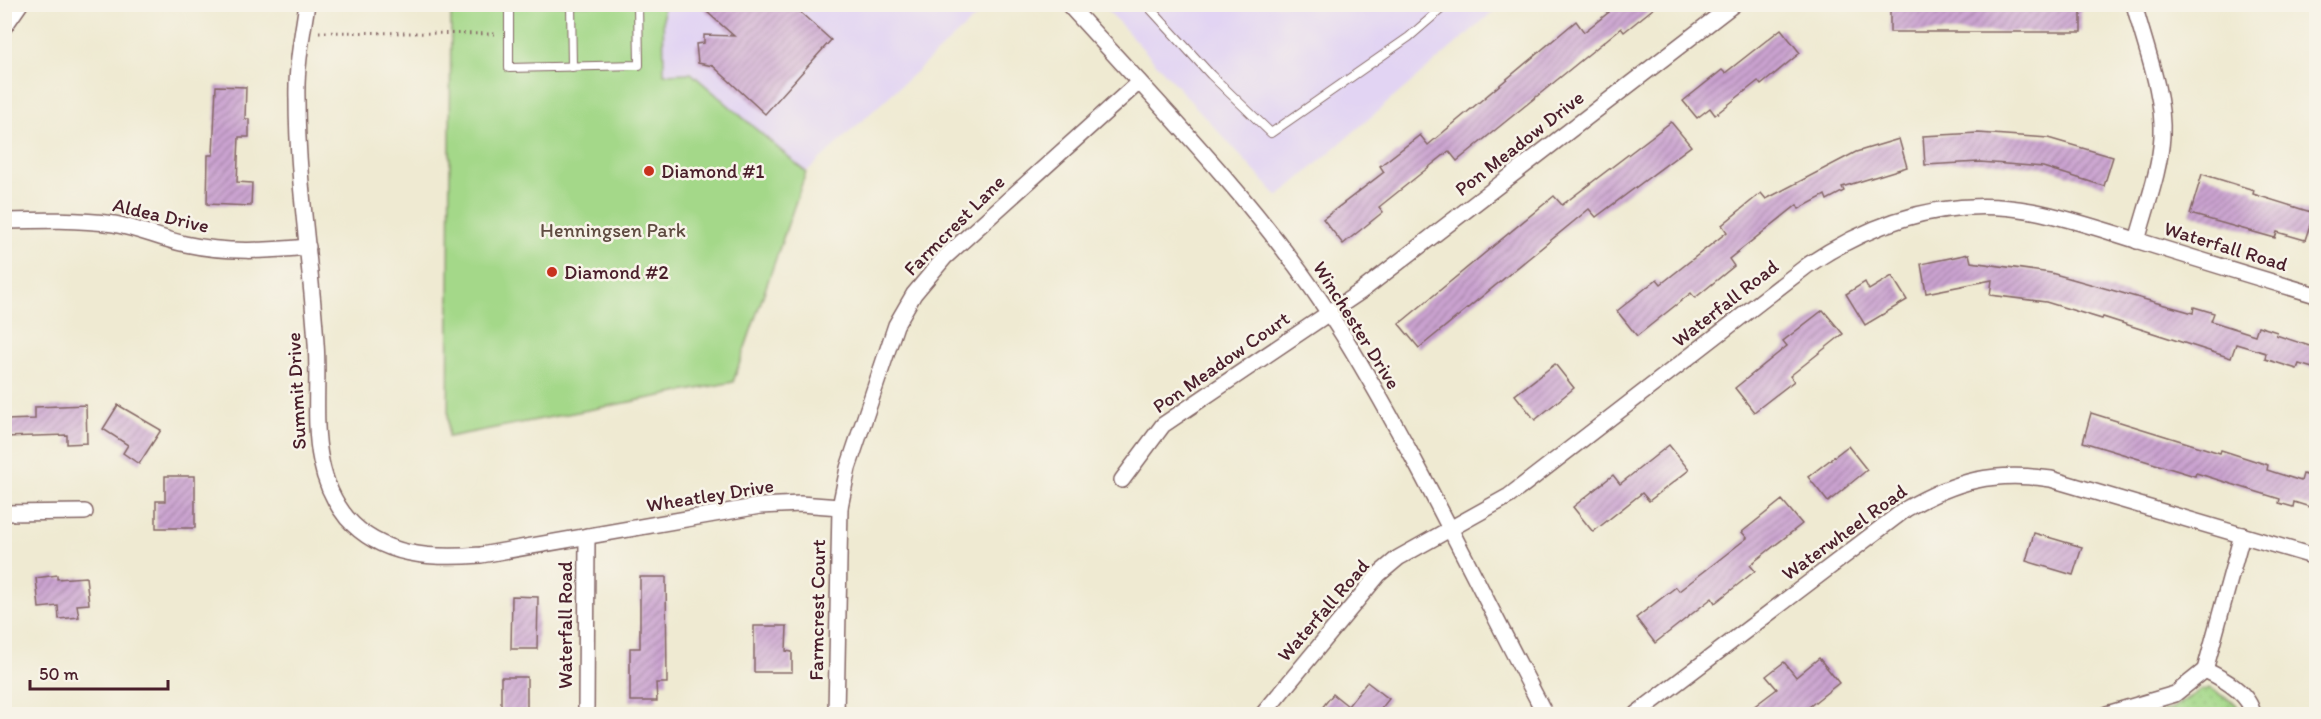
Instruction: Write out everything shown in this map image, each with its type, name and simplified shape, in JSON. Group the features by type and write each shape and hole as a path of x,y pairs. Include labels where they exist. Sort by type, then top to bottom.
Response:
{"street":[{"path":"4,27 20,4"},
{"name":"Summit Drive","path":"307,4 296,96 298,153 316,344 321,460 335,500 358,529 372,540 396,550 448,558 481,555 587,536"},
{"name":"Winchester Drive","path":"1068,4 1256,214 1328,314 1395,426 1545,714"},
{"name":"Pon Meadow Drive","path":"1328,314 1360,292 1734,4"},
{"path":"2134,4 2157,88 2162,118 2159,160 2137,241"},
{"name":"Farmcrest Lane","path":"840,507 848,468 885,350 896,324 914,294 945,257 1139,82"},
{"name":"Waterfall Road","path":"1263,714 1379,574 1398,558 1509,496 1808,265 1838,244 1872,228 1930,211 2000,207 2053,215 2316,295"},
{"name":"Aldea Drive","path":"4,221 80,220 117,225 183,244 225,250 264,251 308,247"},
{"name":"Pon Meadow Court","path":"1122,480 1162,425 1328,314"},
{"name":"Waterwheel Road","path":"1636,714 1906,509 1961,482 2005,475 2051,479 2316,557"},
{"name":"Wheatley Drive","path":"587,536 760,506 800,504 840,507"},
{"name":"Farmcrest Court","path":"836,714 840,507"},
{"path":"4,513 85,512"},
{"path":"2108,714 2175,694 2205,670 2242,535"},
{"name":"Waterfall Road","path":"586,714 587,536"},
{"path":"2205,670 2240,693 2249,702 2253,714"}],"lane":[{"path":"509,4 509,68 639,65 638,4"},
{"path":"571,4 572,67"},
{"path":"1146,4 1211,75 1271,133 1409,37 1447,4"}],"path":[{"path":"303,32 509,34"}],"shaded area":[{"path":"663,5 989,5 806,172 691,73 664,75"},
{"path":"1103,5 1501,5 1278,197"}],"green space":[{"name":"Henningsen Park","path":"451,5 663,5 664,74 691,73 806,172 733,382 448,437"},
{"path":"2209,688 2236,704 2241,714 2150,714 2171,709 2199,691"}],"building":[{"path":"698,4 791,4 831,40 765,114 713,66 698,63 696,44 704,43 704,35 734,36"},
{"path":"1603,4 1659,4 1624,32 1621,28 1457,161 1449,151 1379,207 1383,212 1343,244 1323,219 1384,172 1380,166 1420,135 1428,145 1576,21 1584,32 1609,12"},
{"path":"1890,4 2081,4 2081,32 1890,32"},
{"path":"1781,29 1800,53 1761,85 1758,81 1715,115 1710,108 1697,118 1683,101 1722,70 1725,73"},
{"path":"216,86 246,87 245,119 249,119 249,137 239,137 237,182 252,183 251,206 207,204 208,155 213,155"},
{"path":"1671,122 1691,146 1596,217 1589,209 1419,348 1399,324 1554,196 1562,205"},
{"path":"1978,133 2048,138 2113,157 2104,186 2043,167 1980,162 1925,165 1923,136"},
{"path":"1899,139 1907,167 1842,187 1844,191 1827,200 1825,195 1799,209 1797,205 1729,259 1734,266 1695,298 1691,293 1637,336 1617,311 1657,279 1661,284 1727,232 1722,225 1761,193 1766,199 1856,152"},
{"path":"2202,174 2254,190 2253,194 2314,213 2305,240 2277,232 2275,238 2190,214"},
{"path":"1969,254 1971,262 2051,273 2193,313 2194,307 2214,313 2211,321 2255,335 2258,326 2277,332 2276,335 2316,348 2316,369 2299,364 2297,369 2265,359 2266,353 2236,344 2231,358 2103,317 2102,319 2046,302 1990,295 1992,280 1926,293 1921,264"},
{"path":"1892,276 1907,300 1865,325 1846,294 1865,282 1869,290"},
{"path":"1823,310 1843,334 1790,376 1794,381 1754,412 1735,388 1787,346 1783,341"},
{"path":"1555,364 1574,388 1535,420 1515,395"},
{"path":"86,405 87,443 67,444 67,435 4,437 4,420 35,419 35,407"},
{"path":"118,405 161,430 139,464 123,453 128,445 103,429"},
{"path":"2091,413 2220,453 2221,450 2268,465 2267,470 2301,481 2303,474 2316,478 2316,509 2294,502 2293,507 2279,503 2280,499 2083,442"},
{"path":"1669,445 1689,470 1649,501 1642,493 1593,532 1573,507 1613,475 1620,484"},
{"path":"1848,446 1867,470 1828,502 1808,477"},
{"path":"165,476 195,476 195,528 156,528 156,501 165,501"},
{"path":"1782,500 1802,524 1750,565 1755,571 1715,603 1712,598 1655,643 1636,618 1676,587 1679,591 1747,538 1742,532"},
{"path":"2034,533 2082,547 2073,575 2026,561"},
{"path":"57,575 57,579 86,577 89,604 77,605 79,617 59,619 58,606 39,608 36,578"},
{"path":"640,577 666,577 667,683 656,683 657,701 630,701 630,648 640,648"},
{"path":"512,596 538,597 537,649 511,649"},
{"path":"754,626 787,626 786,651 792,652 792,672 754,672"},
{"path":"1819,658 1839,683 1800,714 1744,714 1777,689 1766,676 1784,662 1796,677"},
{"path":"501,677 527,677 527,714 501,714"},
{"path":"1367,682 1389,699 1377,714 1317,714 1333,694 1348,706"}],"place":[{"name":"Diamond #1","path":"649,171"},
{"name":"Diamond #2","path":"552,272"}]}
